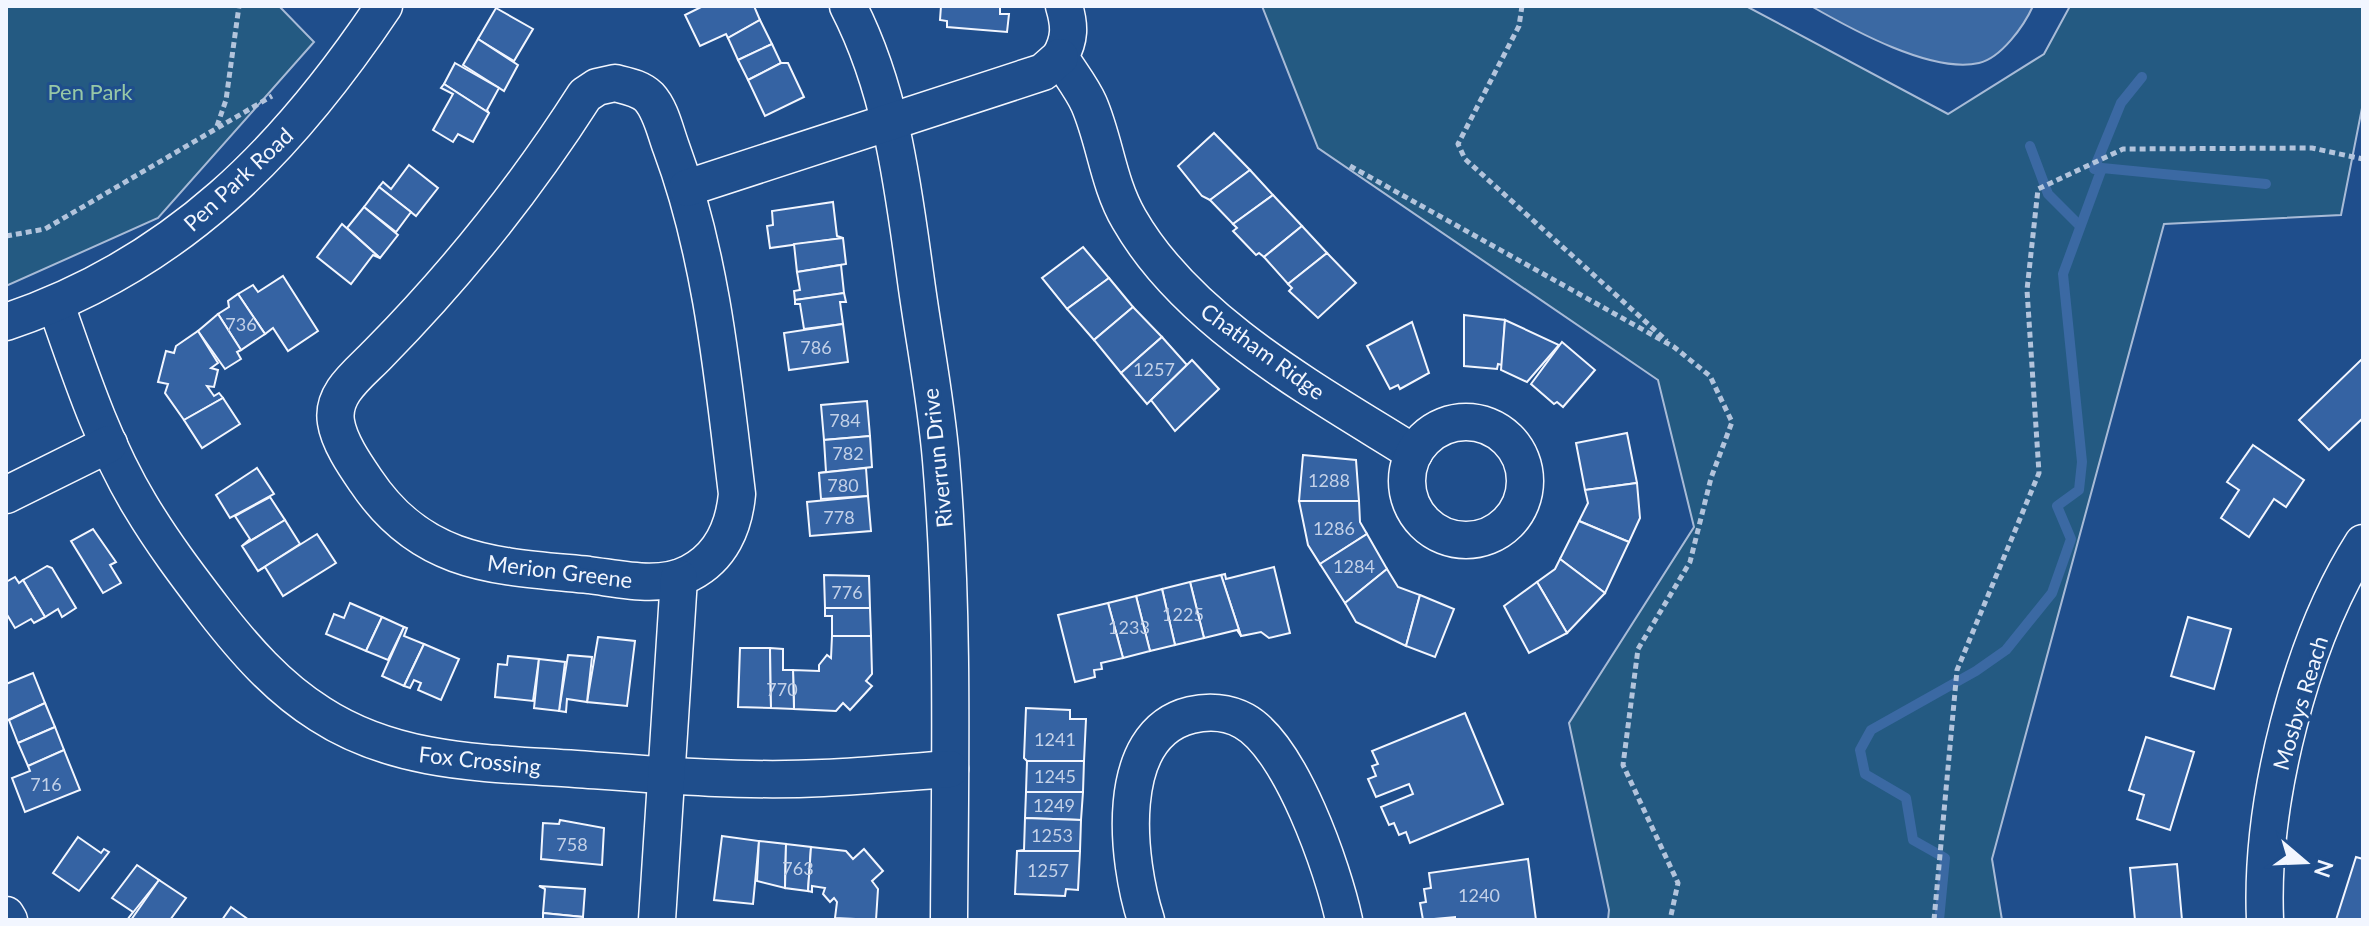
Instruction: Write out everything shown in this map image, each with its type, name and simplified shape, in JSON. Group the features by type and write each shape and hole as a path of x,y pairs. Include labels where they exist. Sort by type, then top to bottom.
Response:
{"street":[{"name":"Pen Park Road","path":"6,322 56,305 145,257 202,216 259,166 339,73 384,6"},
{"name":"Riverrun Drive","path":"848,6 889,120 902,184 941,459 951,642 949,920"},
{"path":"687,188 1043,72 1060,57 1067,44 1069,25 1064,6"},
{"name":"Chatham Ridge","path":"1060,57 1089,104 1112,183 1128,218 1180,289 1216,322 1414,453"},
{"name":"Merion Greene","path":"615,83 633,87 649,97 658,112 687,188 719,342 737,494 735,515 727,538 711,558 679,578 657,582 508,567 453,554 409,531 379,500 336,426 335,411 347,386 423,309 494,226 585,95 597,87 615,83"},
{"name":"Fox Crossing","path":"56,305 109,444 147,516 236,639 281,687 321,716 357,734 403,751 452,761 668,775 822,778 950,769"},
{"path":"6,495 109,444"},
{"name":"Mosbys Reach","path":"2265,920 2264,896 2274,798 2285,740 2306,668 2346,570 2363,543"},
{"path":"657,920 679,578"},
{"path":"1146,920 1133,855 1136,771 1147,745 1160,729 1180,717 1203,712 1244,721 1266,738 1292,781 1321,843 1344,920"},
{"path":"6,915 9,920"}],"path":[{"path":"6,236 45,229 217,126 226,100 239,6"},
{"path":"1522,6 1519,26 1458,144 1465,159 1710,376 1732,422 1711,478 1690,562 1638,649 1623,765 1678,883 1670,920"},
{"path":"1934,920 1957,670 2039,473 2027,290 2038,189 2123,149 2312,148 2363,159"},
{"path":"1350,166 1674,347"}],"green space":[{"name":"Pen Park","path":"6,6 279,6 314,42 158,218 6,286"},
{"path":"1262,6 1746,6 1948,114 2044,54 2070,6 2363,6 2363,103 2341,215 2164,224 1992,859 2002,920 1608,920 1609,910 1569,723 1694,527 1658,380 1318,148"}],"shaded area":[{"path":"1811,6 2033,6 2018,32 1995,55 1979,63 1960,65 1916,56 1892,47"}],"building":[{"path":"703,6 754,6 760,20 728,38 726,34 700,46 685,15"},
{"path":"941,6 1000,6 1000,14 1009,14 1007,32 947,27 947,21 940,20"},
{"path":"496,8 533,29 514,61 478,39"},
{"path":"760,20 772,44 738,60 728,38"},
{"path":"478,39 518,65 504,91 463,65"},
{"path":"772,44 781,63 748,80 738,60"},
{"path":"455,63 499,88 487,110 489,113 444,84"},
{"path":"781,63 788,63 804,97 765,116 748,80"},
{"path":"444,84 489,113 473,142 458,134 453,142 433,130 453,94 441,88"},
{"path":"1214,133 1250,170 1210,200 1202,196 1178,166"},
{"path":"409,165 438,188 416,216 379,187 383,182 391,189"},
{"path":"1250,170 1273,195 1233,224 1210,200"},
{"path":"379,187 411,212 396,232 364,207"},
{"path":"1273,195 1302,226 1264,257 1259,253 1256,255 1233,231 1237,228 1233,224"},
{"path":"833,202 837,236 843,238 770,248 767,226 773,225 772,211"},
{"path":"364,207 398,235 380,258 347,228"},
{"path":"342,224 380,258 373,255 351,284 317,257"},
{"path":"1302,226 1327,253 1288,284 1264,257"},
{"path":"843,238 846,264 797,272 794,244"},
{"path":"1083,247 1109,278 1067,309 1042,278"},
{"path":"1327,253 1356,283 1318,318 1289,291 1292,288 1288,284"},
{"path":"841,265 844,293 795,300 794,291 800,290 797,272"},
{"path":"283,276 318,331 288,351 273,328 265,334 238,294 253,285 258,292"},
{"path":"1109,278 1133,307 1094,340 1067,309"},
{"path":"844,293 846,302 840,302 843,324 804,329 800,304 795,304 795,300"},
{"path":"238,294 265,334 241,350 218,314 229,307 228,301"},
{"path":"1133,307 1162,337 1121,373 1094,340"},
{"path":"218,314 241,350 237,352 241,359 225,369 198,331"},
{"path":"1464,315 1505,320 1502,365 1498,364 1497,369 1464,366"},
{"path":"1505,320 1559,345 1527,382 1501,370"},
{"path":"1412,322 1429,373 1400,389 1398,385 1390,389 1367,346"},
{"path":"843,324 848,362 789,370 784,333"},
{"path":"198,331 218,363 211,368 218,370 214,387 207,386 214,396 219,393 223,398 184,420 165,393 168,384 158,382 166,351 174,353 176,346"},
{"path":"1162,337 1187,365 1147,404 1121,373"},
{"path":"1562,342 1595,370 1563,407 1557,402 1554,404 1531,384"},
{"path":"2363,358 2363,418 2329,450 2299,420"},
{"path":"1192,360 1219,389 1175,431 1151,400"},
{"path":"223,398 240,424 202,448 184,420"},
{"path":"867,401 870,436 824,440 821,405"},
{"path":"1627,433 1637,483 1585,490 1576,443"},
{"path":"870,436 872,467 819,473 826,472 824,440"},
{"path":"2253,445 2304,480 2286,507 2274,499 2249,537 2221,518 2239,490 2227,482"},
{"path":"1303,455 1356,460 1359,501 1299,501"},
{"path":"257,468 274,494 230,518 216,495"},
{"path":"866,468 868,496 821,499 819,473"},
{"path":"1637,483 1640,518 1629,542 1579,521 1588,503 1585,490"},
{"path":"868,496 871,531 810,536 807,502"},
{"path":"270,497 285,520 242,546 250,539 235,516"},
{"path":"1299,501 1359,501 1360,522 1367,534 1320,564 1308,545"},
{"path":"285,520 300,544 258,571 242,546"},
{"path":"1579,521 1629,542 1605,593 1560,559"},
{"path":"93,529 116,562 110,565 121,583 103,593 71,541"},
{"path":"317,534 336,563 283,596 265,567 258,571"},
{"path":"1367,534 1387,569 1345,603 1320,564"},
{"path":"1560,559 1605,593 1567,633 1537,582 1555,569"},
{"path":"47,566 52,568 76,608 62,617 58,609 45,617 23,580"},
{"path":"1274,567 1290,633 1269,638 1261,632 1241,636 1221,575 1225,574 1226,579"},
{"path":"1387,569 1398,587 1420,595 1406,646 1356,622 1345,603"},
{"path":"824,575 869,576 870,608 825,608"},
{"path":"1221,575 1241,636 1237,630 1204,638 1190,582"},
{"path":"15,577 19,583 23,580 45,617 34,623 31,619 15,628 6,613 6,582"},
{"path":"1190,582 1204,638 1175,645 1162,589"},
{"path":"1537,582 1567,633 1529,653 1504,606"},
{"path":"1162,589 1175,645 1150,651 1136,596"},
{"path":"1420,595 1454,609 1435,657 1406,646"},
{"path":"1136,596 1150,651 1123,658 1108,603"},
{"path":"350,603 382,617 366,651 326,634 334,614 344,618"},
{"path":"1108,603 1123,658 1101,663 1102,669 1094,670 1095,677 1075,682 1058,615"},
{"path":"825,608 870,608 871,636 832,636 832,616 825,616"},
{"path":"382,617 404,627 388,660 366,651"},
{"path":"2188,617 2231,629 2214,689 2171,676"},
{"path":"404,627 407,628 404,636 424,644 404,686 382,676"},
{"path":"832,636 871,636 872,674 866,681 872,686 850,710 843,703 836,711 794,709 793,670 819,671 819,665 827,655 831,658"},
{"path":"598,637 635,641 627,706 587,702"},
{"path":"424,644 459,659 441,700 418,690 421,683 414,680 410,688 404,686"},
{"path":"740,648 770,648 771,708 738,707"},
{"path":"770,648 783,649 783,670 793,670 794,709 771,708"},
{"path":"568,655 592,657 587,702 567,699 566,712 559,711"},
{"path":"508,656 539,659 533,701 495,697 498,664 507,665"},
{"path":"539,659 565,662 559,711 534,708"},
{"path":"33,673 45,703 6,721 6,684"},
{"path":"45,703 55,727 18,743 9,720"},
{"path":"1026,708 1070,710 1070,719 1086,719 1084,761 1027,761 1024,758"},
{"path":"1465,713 1503,804 1410,843 1406,832 1399,835 1394,823 1389,825 1381,807 1413,794 1409,784 1376,797 1368,779 1376,776 1372,766 1378,764 1372,751"},
{"path":"55,727 64,750 28,766 18,743"},
{"path":"2146,737 2194,752 2170,830 2137,819 2144,795 2129,790"},
{"path":"64,750 80,790 25,812 12,778 30,771 28,766"},
{"path":"1027,761 1084,761 1083,792 1026,792"},
{"path":"1026,792 1083,792 1081,820 1025,818"},
{"path":"1025,818 1081,820 1080,851 1017,851 1024,850"},
{"path":"560,820 604,828 602,865 541,859 543,823 559,824"},
{"path":"722,836 759,841 753,904 714,900"},
{"path":"78,837 101,853 104,849 109,852 79,891 53,873"},
{"path":"759,841 786,844 785,888 757,881"},
{"path":"786,844 811,847 808,891 785,888"},
{"path":"811,847 846,851 853,859 864,849 883,871 872,881 878,889 876,920 835,918 837,902 834,898 830,902 823,894 825,888 812,886 812,892 808,891"},
{"path":"1017,851 1080,851 1078,890 1066,889 1065,896 1015,894"},
{"path":"2356,857 2363,859 2363,920 2336,920"},
{"path":"1528,859 1536,920 1455,920 1455,917 1423,920 1420,903 1426,902 1424,889 1431,888 1429,873"},
{"path":"2177,864 2182,920 2135,920 2130,868"},
{"path":"137,865 159,880 127,920 133,912 112,898"},
{"path":"159,880 186,898 170,920 131,920"},
{"path":"539,886 585,889 583,917 543,913 545,889"},
{"path":"231,907 249,920 222,920"},
{"path":"543,913 583,917 583,920 543,920"}],"waterway":[{"path":"2100,168 2094,169 2121,103 2142,77"},
{"path":"2030,146 2048,194 2079,225"},
{"path":"1939,920 1945,858 1913,840 1906,798 1865,774 1860,750 1871,730 1976,671 2006,650 2052,593 2071,539 2057,506 2079,490 2082,462 2063,274 2102,168 2266,184"}]}
